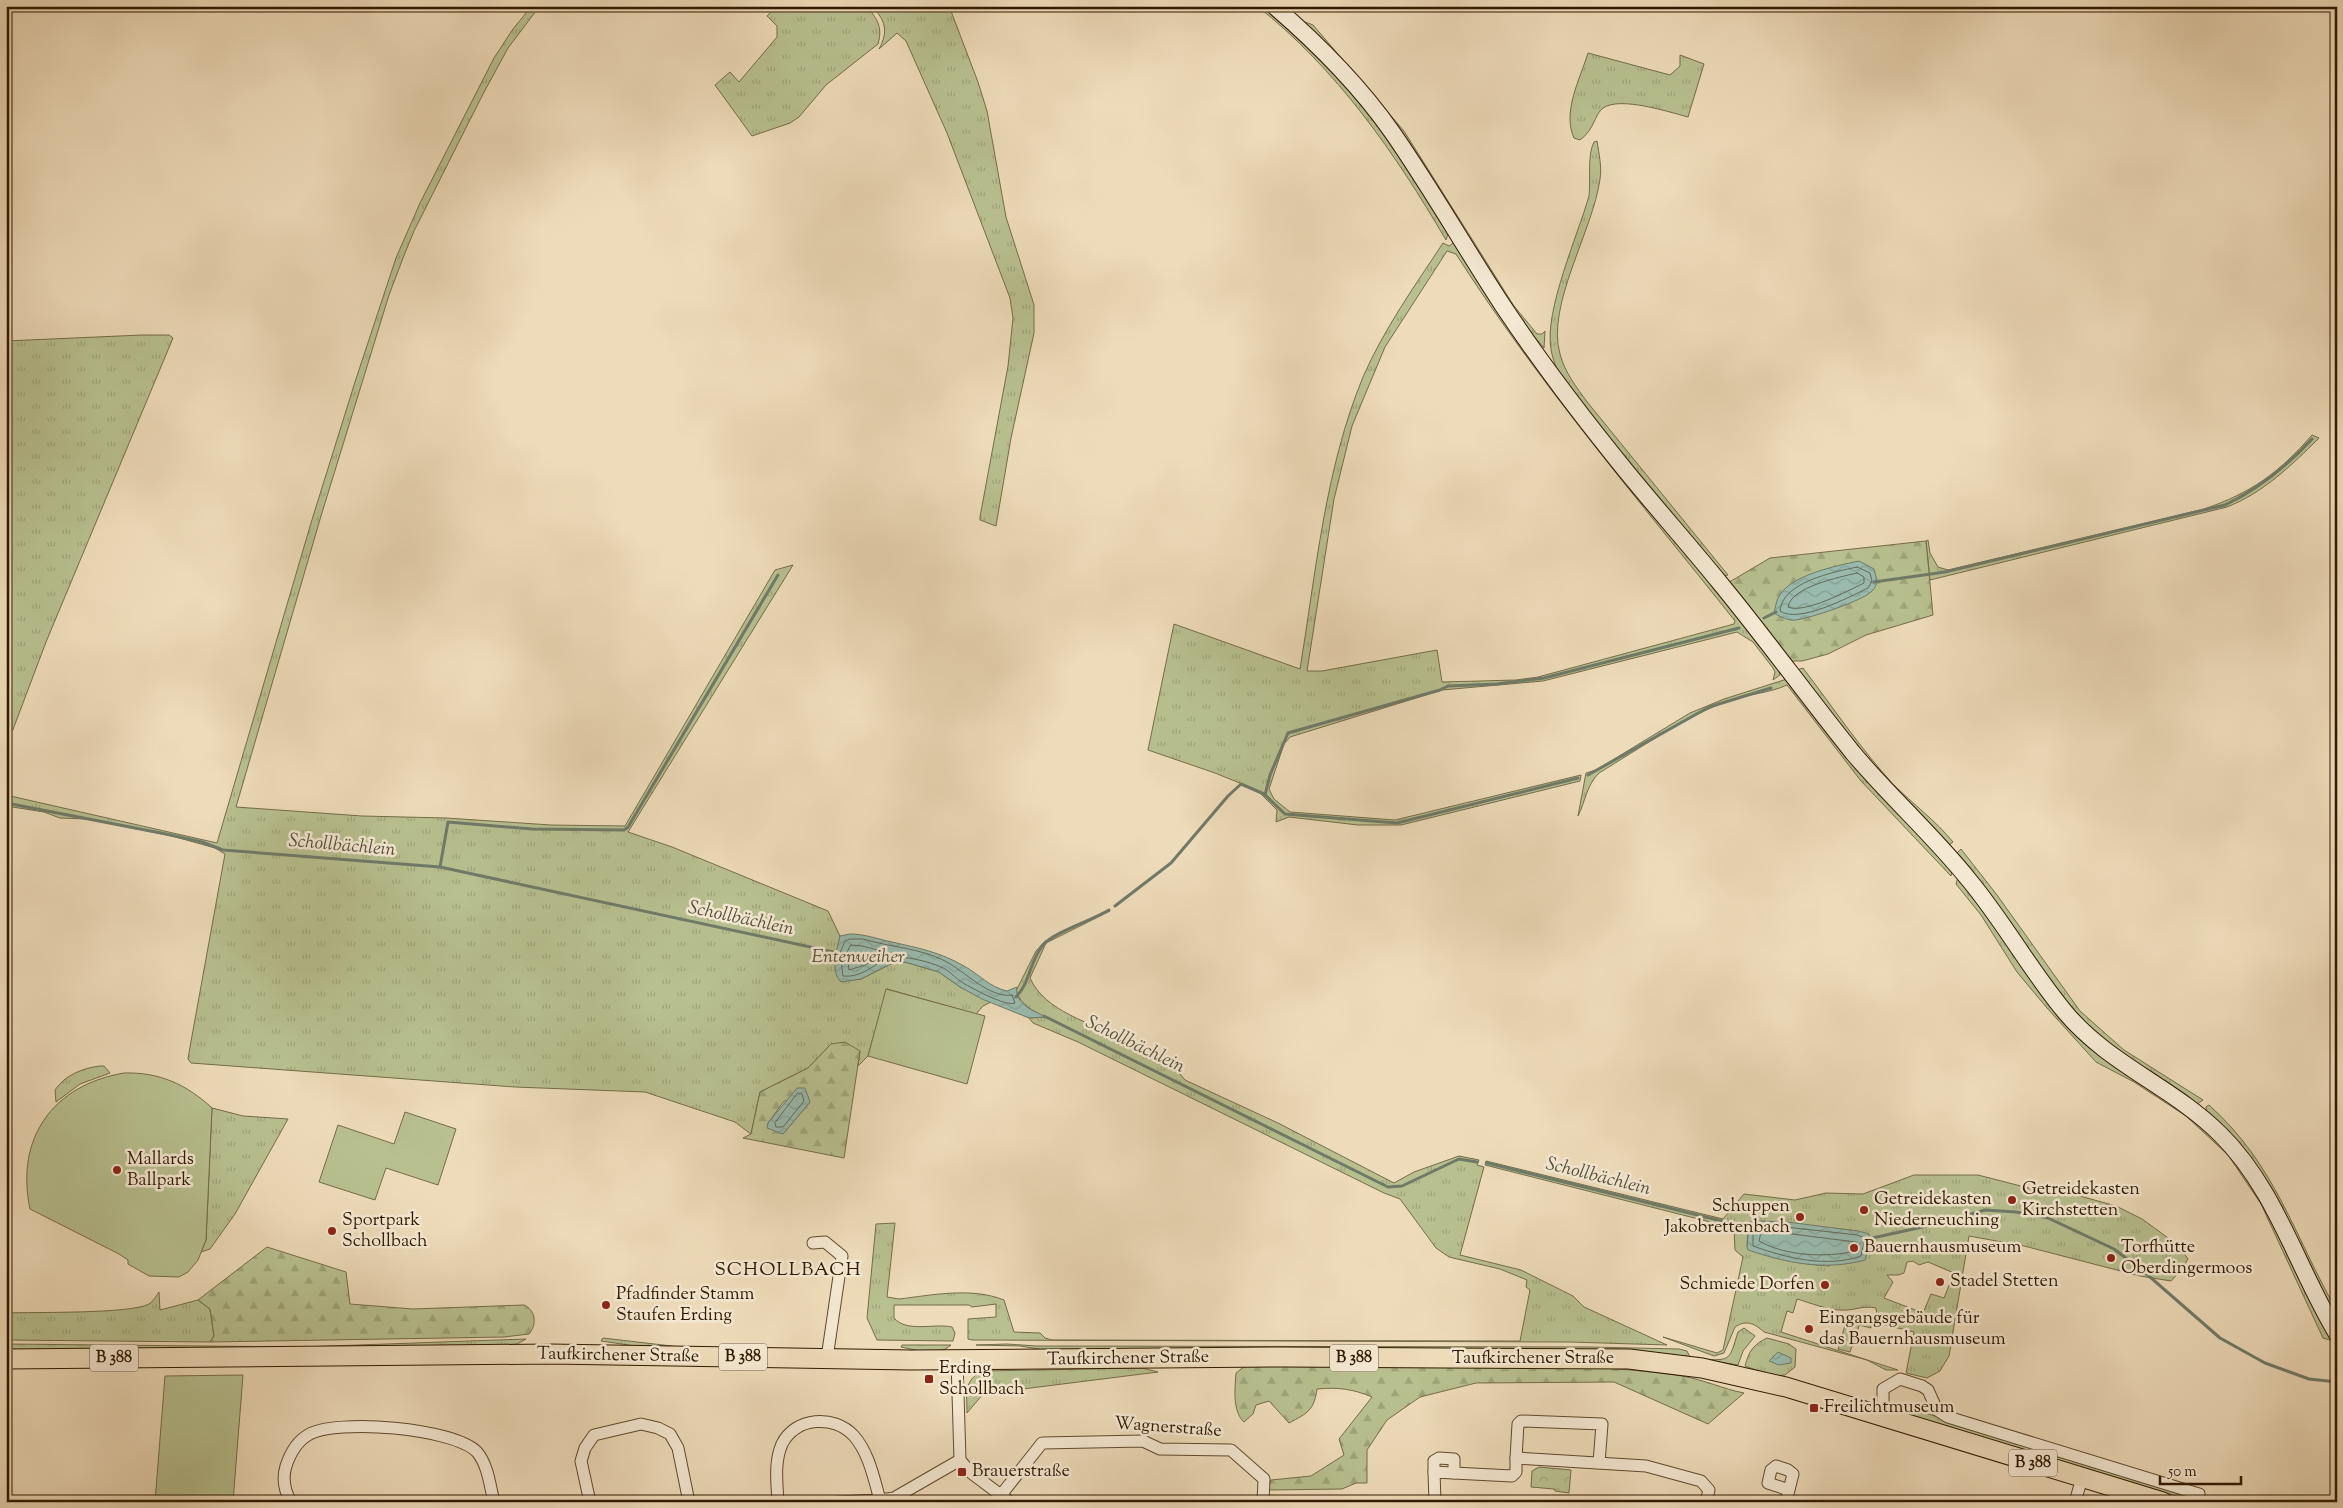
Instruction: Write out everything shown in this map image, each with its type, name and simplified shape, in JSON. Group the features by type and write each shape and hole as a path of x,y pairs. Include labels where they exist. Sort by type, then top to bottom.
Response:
{"main road":[{"path":"1274,6 1306,34 1376,112 1405,152 1506,310 1580,413 1627,473 1720,583 1852,750 1970,881 2067,1015 2102,1048 2190,1108 2224,1137 2236,1151 2262,1187 2275,1210 2321,1308 2337,1334"},
{"name":"Taufkirchener Straße","path":"6,1359 550,1354 957,1360 1264,1357 1629,1359 1697,1367 1786,1386 2163,1502"}],"street":[{"path":"813,1243 825,1242 842,1256 827,1358"},
{"path":"957,1360 960,1460 970,1472 1006,1498"},
{"path":"1883,1416 1883,1389 1900,1379 1922,1386 1928,1390 1937,1410 1948,1417 2150,1481 2199,1494 2198,1502"},
{"path":"778,1502 777,1465 782,1446 794,1429 818,1420 839,1426 858,1440 871,1467 880,1500"},
{"path":"1435,1502 1434,1472 1512,1476 1516,1472 1518,1424 1521,1421 1602,1424 1599,1463"},
{"path":"590,1502 580,1461 589,1441 594,1435 641,1424 665,1431 675,1441 689,1502"},
{"path":"291,1502 286,1492 284,1472 289,1457 296,1446 307,1435 320,1430 355,1426 411,1430 450,1438 471,1447 478,1454 487,1473 494,1502"},
{"name":"Wagnerstraße","path":"1006,1498 1042,1443 1143,1441 1160,1449 1231,1450 1264,1479 1263,1502"},
{"path":"1516,1458 1646,1466 1701,1482 1709,1490 1706,1502"},
{"path":"838,1502 895,1500 960,1460"},
{"path":"2075,1502 2082,1478"}],"green space":[{"path":"777,6 866,6 878,23 880,33 878,44 826,85 799,117 790,123 752,136 715,85 730,72 739,82 777,37 777,26 767,16"},
{"path":"872,6 949,6 987,111 1006,217 1034,305 1034,333 1011,438 996,526 980,520 980,517 1008,366 1013,318 1010,298 947,133 906,41 897,33 879,49 885,31 883,21"},
{"path":"1257,6 1265,6 1337,74 1398,151 1449,231 1446,240 1385,144 1339,85 1313,57"},
{"path":"531,7 536,11 508,48 483,94 414,231 389,295 321,516 236,807 362,816 446,818 551,825 625,826 775,570 793,565 628,832 672,847 828,911 840,936 837,959 844,981 861,979 893,963 905,962 939,972 960,987 991,1002 983,1006 976,1014 887,989 868,1056 858,1066 860,1051 831,1044 808,1068 760,1092 751,1134 735,1122 645,1092 515,1087 191,1063 188,1059 225,854 215,848 172,836 87,819 60,818 44,812 6,806 6,795 217,843 311,523 396,258 420,203 494,58 513,29"},
{"path":"1300,20 1313,25 1404,131 1514,306 1537,334 1542,334 1545,331 1544,348 1518,318"},
{"path":"1588,53 1670,75 1680,66 1680,55 1704,64 1688,117 1645,106 1632,104 1611,105 1600,111 1585,136 1580,140 1574,138 1571,128 1571,107"},
{"path":"1597,141 1601,174 1596,199 1572,268 1559,313 1557,335 1562,361 1568,374 1588,403 1728,575 1723,576 1599,429 1558,372 1553,358 1550,333 1552,315 1563,273 1589,196 1592,147 1594,142"},
{"path":"1456,241 1776,662 1780,675 1773,680 1775,672 1773,668 1753,642 1737,632 1543,681 1442,690 1290,737 1284,744 1269,789 1274,799 1290,812 1395,820 1581,775 1580,781 1401,825 1358,825 1289,817 1276,822 1277,810 1257,790 1148,750 1174,624 1300,669 1323,521 1339,448 1350,412 1371,359 1390,325 1443,243 1449,246","holes":["1447,251 1456,254 1555,395 1735,621 1734,624 1538,677 1516,680 1442,682 1437,650 1322,671 1307,671 1334,499 1352,426 1385,347"]},
{"path":"169,335 173,338 46,642 6,748 6,341"},
{"path":"2312,435 2319,438 2288,468 2253,494 2227,507 1930,580 1926,541 1928,540 1930,553 1938,567 1948,570 2204,509 2250,489 2276,471"},
{"path":"1926,541 1933,615 1866,635 1828,654 1802,661 1788,661 1726,584 1770,558"},
{"path":"1803,668 1893,784 1953,842 1949,845 1871,764 1797,670"},
{"path":"1787,679 1936,850 1952,872 1951,876 1861,781 1787,685 1714,706 1664,733 1599,773 1589,788 1578,816 1586,773 1596,770 1690,713 1724,699"},
{"path":"1961,849 1997,895 2080,1011 2124,1050 2203,1100 2197,1104 2131,1062 2075,1015 1958,856 1957,853"},
{"path":"1958,877 1960,877 1973,895 2038,988 2067,1023 2111,1061 2190,1116 2227,1151 2242,1170 2266,1210 2298,1277 2326,1328 2330,1340 2323,1338 2261,1204 2228,1155 2186,1116 2134,1082 2096,1062 2017,972 1981,915 1956,884"},
{"path":"1108,910 1110,911 1046,943 1030,978 1037,990 1057,1008 1143,1052 1180,1074 1185,1080 1278,1123 1394,1183 1414,1172 1459,1156 1479,1160 1477,1165 1484,1167 1460,1255 1521,1270 1573,1296 1584,1307 1667,1345 1570,1342 972,1340 968,1339 968,1319 996,1317 996,1304 972,1307 969,1305 894,1305 894,1318 899,1323 913,1326 952,1327 955,1333 953,1341 877,1340 867,1318 876,1224 895,1223 887,1297 899,1299 952,1293 991,1296 1004,1300 1014,1332 1040,1333 1045,1338 1052,1340 1520,1341 1530,1290 1526,1287 1527,1280 1500,1269 1449,1257 1436,1248 1400,1199 1384,1193 1078,1042 1033,1023 1029,1018 1045,1017 1024,1004 1016,991 1036,951 1044,942"},
{"path":"886,989 985,1016 967,1084 868,1056"},
{"path":"845,1042 860,1051 844,1158 743,1138 751,1134 760,1092 808,1068 831,1044","holes":["784,1101 810,1102 783,1134 768,1123"]},
{"path":"104,1066 110,1073 80,1084 56,1102 55,1090 64,1080 87,1068"},
{"name":"Mallards Ballpark","path":"124,1073 149,1075 171,1081 192,1092 212,1108 206,1240 198,1260 188,1272 179,1277 149,1276 128,1264 128,1260 119,1254 30,1209 27,1183 28,1159 34,1138 45,1119 59,1103 77,1089 99,1079"},
{"path":"2209,1105 2232,1128 2268,1177 2337,1311 2337,1321 2207,1113 2206,1107"},
{"path":"212,1108 243,1116 288,1119 235,1214 210,1249 201,1252 206,1240"},
{"path":"405,1112 456,1129 438,1185 386,1168 375,1200 319,1182 338,1125 394,1144"},
{"path":"1486,1161 1723,1219 1744,1194 1795,1200 1826,1193 1863,1194 1914,1175 1978,1175 2044,1192 2080,1196 2116,1206 2142,1219 2160,1232 2179,1246 2188,1259 2171,1281 2140,1276 2024,1246 1969,1236 1949,1356 1940,1371 1927,1378 1906,1373 1914,1332 1878,1323 1876,1308 1836,1310 1797,1299 1793,1313 1787,1311 1781,1332 1898,1370 1886,1370 1867,1360 1764,1332 1754,1325 1747,1323 1735,1327 1724,1353 1714,1356 1663,1337 1717,1353 1723,1350 1743,1257 1735,1250 1734,1228 1485,1165","holes":["1768,1222 1858,1231 1829,1266 1817,1265 1787,1260 1747,1247 1748,1228","1913,1261 1919,1265 1928,1262 1954,1273 1944,1298 1931,1294 1923,1313 1884,1298 1893,1282 1887,1275 1904,1273 1907,1262"]},
{"path":"267,1247 346,1272 350,1304 413,1309 524,1305 533,1314 532,1330 529,1334 504,1337 210,1342 214,1336 210,1309 198,1300"},
{"path":"159,1292 160,1310 198,1300 210,1309 214,1336 210,1342 6,1340 6,1313 81,1312 139,1307 149,1304"},
{"path":"1851,1319 1871,1324 1871,1328 1859,1325 1854,1346 1852,1346 1850,1352 1838,1349 1846,1322"},
{"path":"1744,1328 1755,1336 1743,1351 1738,1365 1702,1359 1719,1360 1728,1357 1738,1332"},
{"path":"603,1338 680,1347 649,1348 601,1341"},
{"path":"1767,1338 1789,1344 1796,1349 1795,1367 1785,1375 1773,1376 1745,1366 1752,1349"},
{"path":"526,1339 517,1344 481,1346 6,1352 6,1344 302,1347"},
{"path":"1007,1344 1037,1346 1589,1347 1679,1349 1687,1351 1691,1359 1051,1351 1020,1346 976,1345"},
{"path":"902,1345 951,1345 946,1349 933,1352 901,1347"},
{"path":"1564,1365 1682,1376 1744,1393 1708,1424 1614,1382 1476,1383 1420,1397 1387,1420 1367,1450 1367,1483 1356,1483 1342,1489 1268,1490 1271,1480 1311,1476 1344,1455 1339,1439 1372,1397 1345,1389 1317,1389 1314,1402 1309,1410 1289,1423 1269,1401 1256,1405 1253,1414 1244,1422 1238,1412 1235,1399 1236,1373 1245,1366"},
{"path":"1142,1368 1158,1372 983,1394 967,1413 969,1383 983,1371"},
{"path":"243,1375 233,1502 155,1502 165,1376"},
{"path":"1896,1404 2191,1495 2190,1500 1903,1416 1894,1413"},
{"path":"1539,1467 1571,1470 1569,1493 1555,1491 1554,1489 1531,1487 1532,1471"}],"water":[{"path":"1859,561 1874,569 1876,575 1876,586 1867,595 1836,608 1796,620 1787,619 1774,613 1778,598 1792,583 1814,573"},
{"name":"Entenweiher","path":"850,934 929,951 955,961 1001,989 1007,991 1017,987 1017,993 1022,1002 1046,1017 1029,1018 982,999 960,987 939,972 905,962 893,963 861,979 841,982 836,972 836,954 840,936"},
{"path":"797,1088 805,1088 810,1102 783,1134 767,1128 768,1123"},
{"path":"1749,1222 1787,1222 1869,1234 1870,1240 1865,1260 1835,1265 1806,1264 1777,1259 1748,1250"},
{"path":"1778,1352 1791,1358 1791,1363 1779,1365 1769,1361"}],"waterway":[{"path":"1874,582 1945,572 2225,505 2249,492 2272,476 2312,439"},
{"path":"440,867 448,822 532,829 624,830 628,827 778,575"},
{"path":"1764,618 1776,612"},
{"path":"1265,795 1270,775 1288,733 1440,690 1448,686 1497,684 1544,678 1739,628"},
{"path":"1588,775 1709,707 1771,688"},
{"path":"1115,906 1171,863 1228,796 1241,784 1264,794 1285,814 1397,823 1578,778"},
{"name":"Schollbächlein","path":"6,803 166,834 202,842 223,850 440,867 838,953"},
{"path":"1016,997 1024,985 1035,957 1048,940 1109,910"},
{"name":"Schollbächlein","path":"1044,1016 1388,1187 1402,1186 1459,1159 1477,1162"},
{"name":"Schollbächlein","path":"1487,1163 1750,1228"},
{"name":"Schollbächlein","path":"1868,1239 1936,1224 1985,1210 2016,1212 2048,1218 2114,1249 2142,1270 2220,1338 2265,1363 2309,1379 2337,1382"}],"place":[{"name":"Mallards Ballpark","path":"117,1170"},
{"name":"Getreidekasten Kirchstetten","path":"2012,1200"},
{"name":"Getreidekasten Niederneuching","path":"1864,1210"},
{"name":"Schuppen Jakobrettenbach","path":"1800,1217"},
{"name":"Sportpark Schollbach","path":"332,1231"},
{"name":"Bauernhausmuseum","path":"1854,1248"},
{"name":"Torfhütte Oberdingermoos","path":"2111,1258"},
{"name":"Stadel Stetten","path":"1940,1282"},
{"name":"Schmiede Dorfen","path":"1825,1285"},
{"name":"Pfadfinder Stamm Staufen Erding","path":"606,1305"},
{"name":"Eingangsgebäude für das Bauernhausmuseum","path":"1809,1329"},
{"name":"Erding Schollbach","path":"929,1379"},
{"name":"Freilichtmuseum","path":"1814,1408"},
{"name":"Brauerstraße","path":"962,1472"}],"district":[{"name":"SCHOLLBACH","path":"788,1270"}]}
